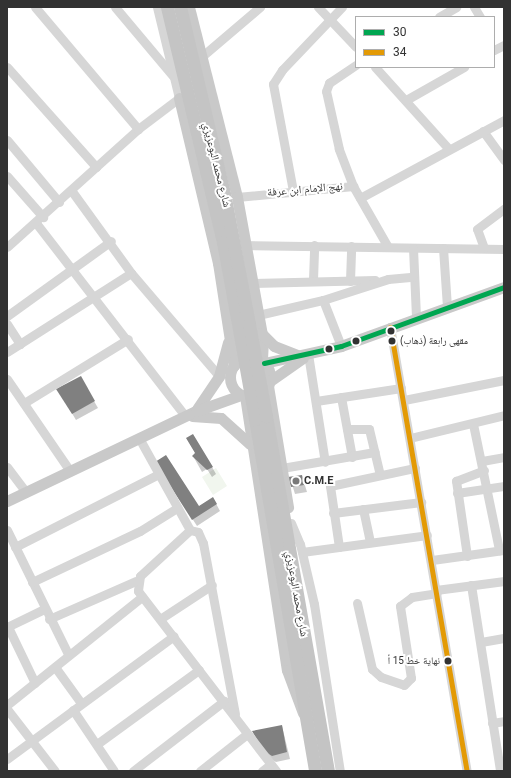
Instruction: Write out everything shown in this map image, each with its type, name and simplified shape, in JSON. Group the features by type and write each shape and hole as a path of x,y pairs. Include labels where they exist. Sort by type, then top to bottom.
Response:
{"highway":[{"name":"شارع محمد البوعزيزي","path":"167,7 223,242 237,318 261,418 328,771"},
{"name":"شارع محمد البوعزيزي","path":"180,7 254,319 261,418 255,447 307,720 315,771"}],"main road":[{"path":"190,7 200,58 237,197 244,245 252,283 254,319 261,333 263,362 269,384 315,670 316,705"},
{"path":"179,98 218,263 229,332 234,388 243,396 255,447"},
{"path":"200,409 232,369 249,358 263,362 308,354 341,346 504,287"},
{"path":"200,409 219,376 229,332"},
{"path":"261,333 282,351 308,354"},
{"path":"7,501 200,409 243,396 258,395 269,384 308,354"},
{"path":"185,416 222,418 255,447"}],"street":[{"path":"35,7 138,129"},
{"path":"114,7 175,78"},
{"path":"7,248 60,202 71,190 138,129 179,98 157,7"},
{"path":"318,7 355,46"},
{"path":"293,191 274,84 282,70 329,18 342,7"},
{"path":"441,16 456,7"},
{"path":"474,7 479,16"},
{"path":"200,58 258,8"},
{"path":"150,50 160,52 167,46"},
{"name":"نهج الإمام ابن عرفة","path":"237,197 353,186 339,149 326,91 330,83 355,66"},
{"path":"7,67 96,167"},
{"path":"376,68 448,148"},
{"path":"406,100 450,71 460,68"},
{"path":"360,198 448,148 504,120"},
{"path":"483,131 504,160"},
{"path":"7,140 60,202"},
{"path":"7,176 40,220 73,269 128,339 185,416"},
{"path":"353,186 388,247"},
{"path":"71,190 111,241 131,273 219,376"},
{"path":"484,248 477,229 504,209"},
{"path":"7,316 111,241"},
{"path":"244,245 504,249"},
{"path":"313,280 314,245"},
{"path":"350,281 352,246"},
{"path":"413,248 413,277 416,318"},
{"path":"443,248 447,307"},
{"path":"7,352 95,298 131,273"},
{"path":"252,283 313,280 350,281 413,277"},
{"path":"254,319 323,300 388,279"},
{"path":"323,300 341,346"},
{"path":"7,324 20,344"},
{"path":"390,327 432,560 467,771"},
{"path":"24,403 128,339"},
{"path":"308,354 325,462"},
{"path":"7,379 70,471"},
{"path":"404,400 504,380"},
{"path":"316,401 401,388"},
{"path":"341,397 352,457"},
{"path":"410,438 504,416"},
{"path":"432,560 501,550 473,424"},
{"path":"346,429 367,427 380,475"},
{"path":"139,438 157,475 190,530"},
{"path":"282,468 325,462 375,452"},
{"path":"467,556 457,493 457,479 483,465 504,457"},
{"path":"7,467 26,492"},
{"path":"339,548 330,486 415,468"},
{"path":"15,547 157,475"},
{"path":"457,493 504,486"},
{"path":"333,513 421,502"},
{"path":"32,582 140,531 177,508"},
{"path":"363,509 370,542"},
{"path":"291,523 302,552 325,663 340,771"},
{"path":"7,530 44,609 68,654"},
{"path":"49,619 136,581 190,530"},
{"path":"190,530 197,531 201,538 212,585 235,715"},
{"path":"302,552 339,548 427,534"},
{"path":"136,581 142,597 235,715 247,734 273,767 262,771"},
{"path":"357,603 372,669 381,677 404,685 411,678 400,606 412,597 471,585 504,581"},
{"path":"160,619 212,585"},
{"path":"471,585 500,771"},
{"path":"7,705 56,667 68,654 142,597"},
{"path":"35,683 8,627 44,609"},
{"path":"7,760 174,636"},
{"path":"481,642 504,638"},
{"path":"56,667 82,703"},
{"path":"97,744 199,670"},
{"path":"133,771 224,701"},
{"path":"7,709 55,771"},
{"path":"73,710 114,771"},
{"path":"492,723 504,721"},
{"path":"200,771 247,734"}],"shaded area":[{"path":"216,468 227,486 213,495 202,477"}],"building":[{"path":"81,376 95,401 72,414 56,389"},
{"path":"193,434 213,467 207,470 192,456 195,453 186,438"},
{"path":"166,455 199,506 213,497 217,504 192,520 155,462"},
{"name":"C.M.E","path":"302,475 304,485 291,487 288,477"},
{"path":"282,725 287,752 272,756 264,751 252,731"}],"transit line":[{"name":"30","path":"264,363 341,346 504,287"},
{"name":"34","path":"390,327 467,771"}],"place":[{"name":"مقهى رابعة (ذهاب)","path":"392,341"},
{"name":"C.M.E","path":"296,481"},
{"name":"نهاية خط 15 أ","path":"448,661"}]}
